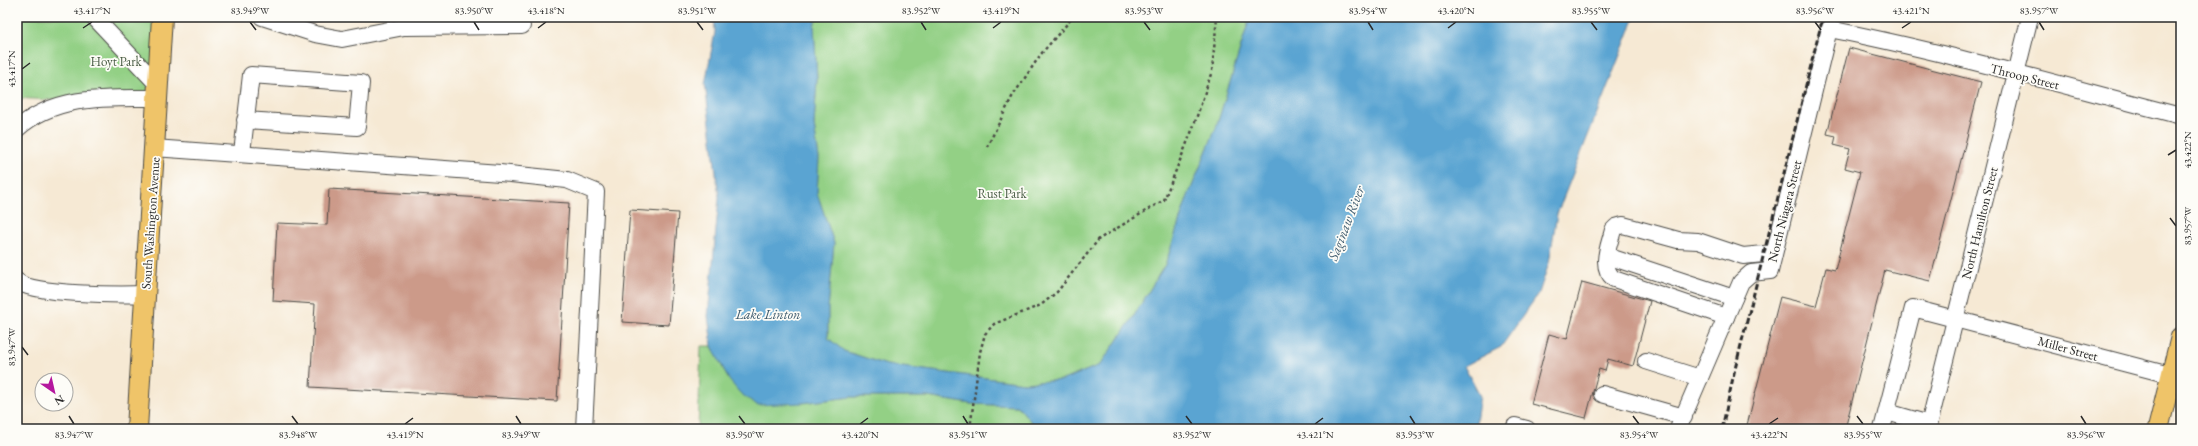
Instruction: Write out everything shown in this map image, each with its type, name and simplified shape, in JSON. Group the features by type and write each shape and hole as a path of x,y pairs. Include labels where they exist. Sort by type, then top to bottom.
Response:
{"main road":[{"name":"South Washington Avenue","path":"137,429 162,17"},
{"path":"2158,429 2176,377 2181,337"}],"street":[{"path":"96,19 114,17"},
{"path":"262,17 315,34 342,39 404,27 522,26"},
{"name":"North Hamilton Street","path":"1928,426 2030,17"},
{"path":"96,19 158,92"},
{"name":"North Niagara Street","path":"1681,423 1741,282 1751,273 1770,271 1829,29 1870,37"},
{"name":"Throop Street","path":"1870,37 2181,116"},
{"path":"242,153 245,120 251,75 361,83 357,127 245,120"},
{"path":"17,129 27,120 60,104 90,99 158,92"},
{"path":"154,148 242,153 515,174 567,180 596,192 584,429"},
{"path":"1726,317 1614,279 1606,268 1613,230 1616,227 1623,225 1678,240 1698,241 1743,256 1774,253"},
{"path":"1607,256 1734,298"},
{"path":"17,280 21,284 37,289 115,295 145,294"},
{"name":"Miller Street","path":"1887,412 1913,308 2176,377"},
{"path":"1646,361 1700,378"},
{"path":"1602,394 1681,423"},
{"path":"1882,429 1887,412 1928,426"}],"path":[{"path":"987,147 1012,97 1041,54 1073,17"},
{"path":"970,429 973,416 980,352 985,334 994,324 1041,305 1057,292 1099,239 1164,200 1193,128 1212,71 1217,17"}],"green space":[{"name":"Hoyt Park","path":"17,17 162,17 157,107 17,98"},
{"name":"Rust Park","path":"817,17 1250,17 1216,128 1186,201 1166,263 1132,319 1100,365 1063,380 1024,383 887,365 844,351 828,338 828,309 834,243 817,193 819,158 814,125 817,80 814,25"},
{"path":"701,346 712,346 729,380 802,403 851,397 928,397 971,404 1018,406 1037,429 698,429"}],"water":[{"path":"714,17 817,17 814,25 817,80 814,125 819,158 817,193 834,243 828,309 828,338 844,351 887,365 1024,383 1063,380 1100,365 1132,319 1166,263 1186,201 1216,128 1250,17 1635,17 1557,214 1549,263 1539,293 1501,347 1464,366 1480,396 1475,429 1037,429 1018,406 971,404 928,397 851,397 802,403 757,405 740,393 729,380 712,346 708,316 719,197 705,84 715,32"}],"building":[{"path":"1849,48 1981,82 1930,281 1885,270 1845,429 1746,429 1780,297 1816,306 1826,268 1835,270 1860,172 1845,168 1850,149 1834,145 1836,136 1827,134"},
{"path":"329,189 569,203 557,401 310,387 315,304 273,301 277,223 327,225"},
{"path":"630,210 678,213 669,325 622,322"},
{"path":"1582,282 1650,301 1633,366 1608,359 1605,371 1599,369 1586,418 1531,404 1549,334 1567,339"}],"railway":[{"path":"1722,429 1734,373 1823,17"}],"water label":[{"name":"Saginaw River","path":"1346,223"},
{"name":"Lake Linton","path":"768,314"}]}
